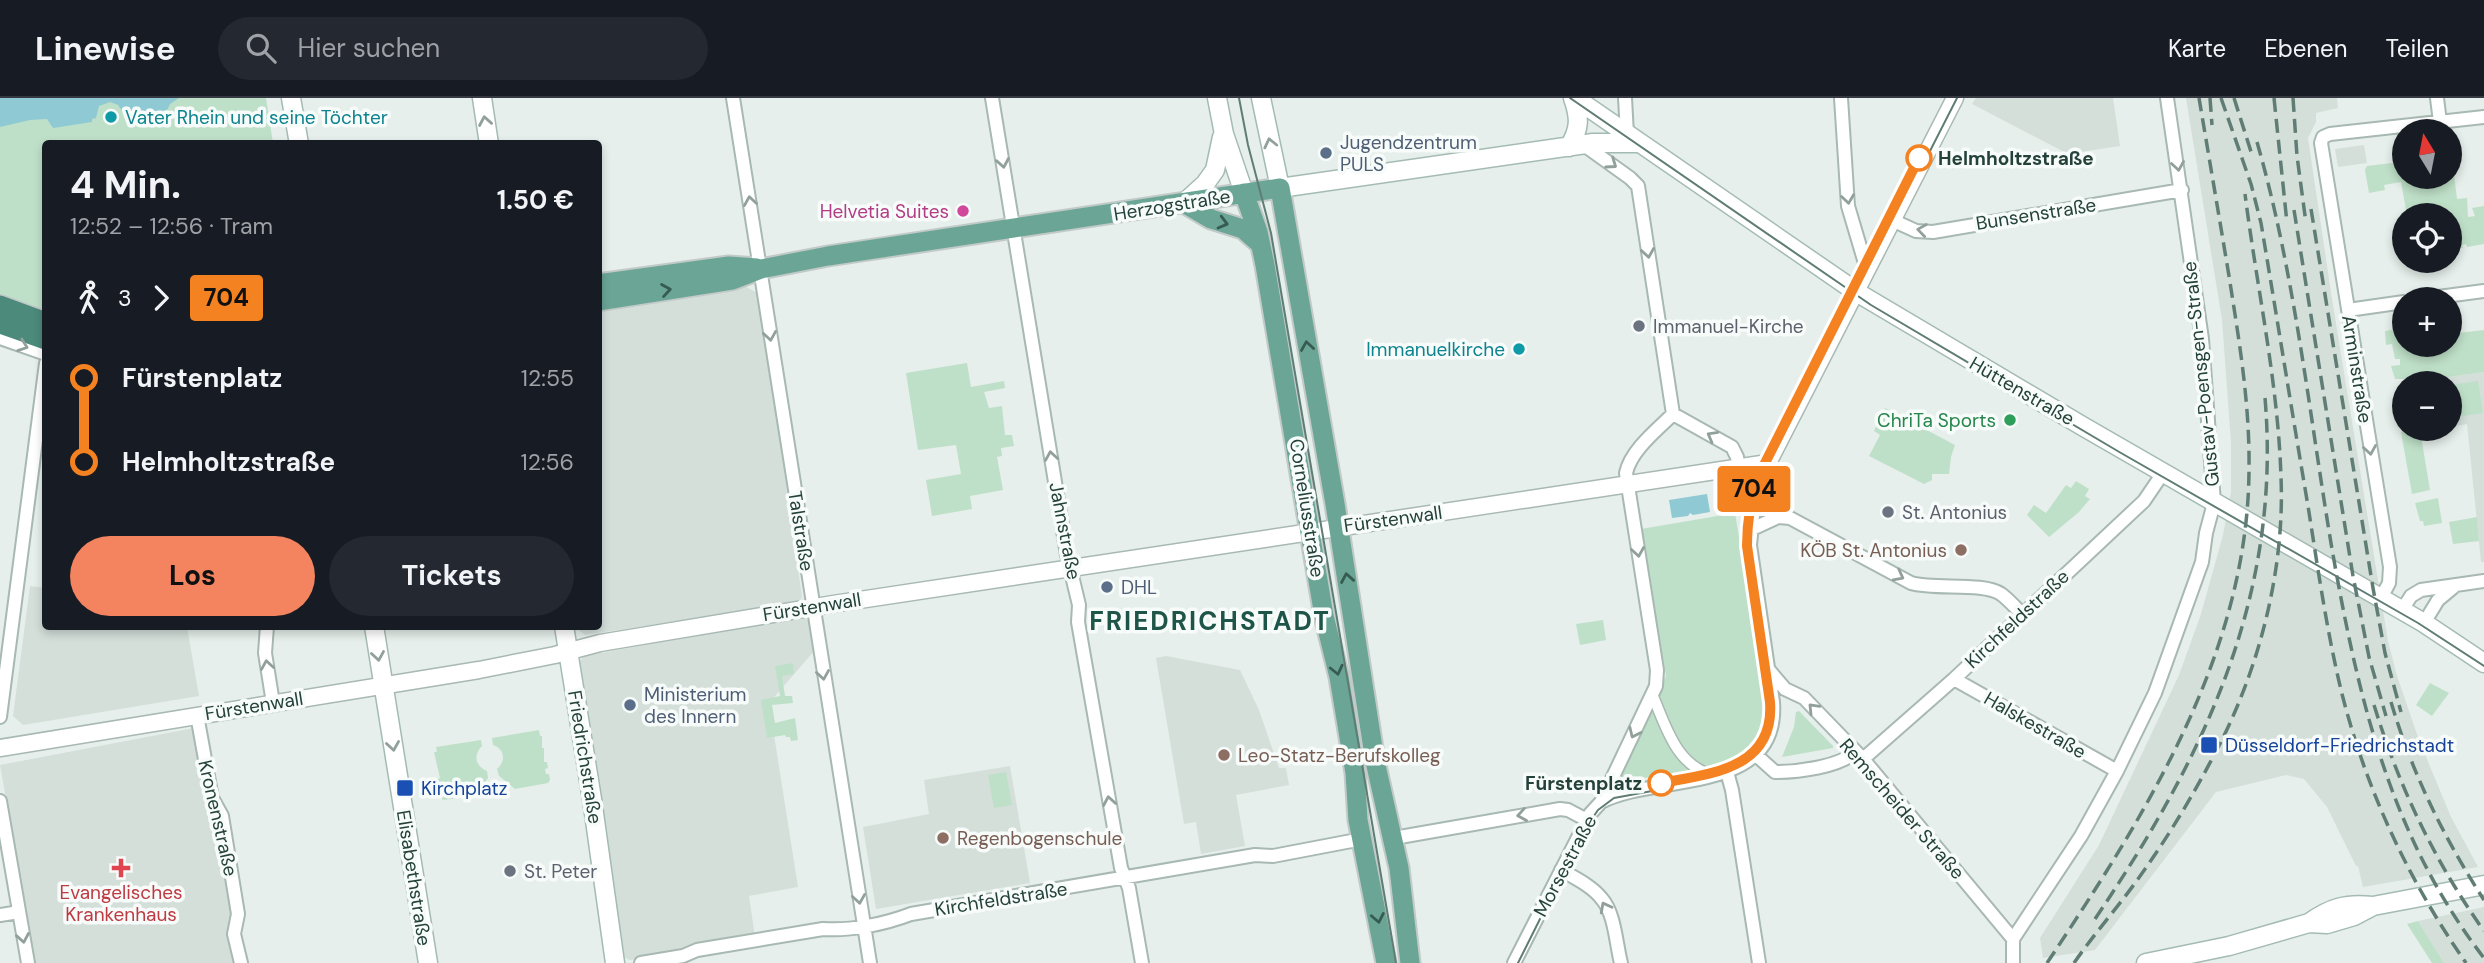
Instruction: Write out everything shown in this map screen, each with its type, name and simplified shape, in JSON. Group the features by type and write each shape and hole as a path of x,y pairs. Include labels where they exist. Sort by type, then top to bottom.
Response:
{"highway":[{"path":"3,310 42,322"},
{"path":"3,310 42,336"}],"main road":[{"path":"291,98 298,140"},
{"path":"481,98 488,140"},
{"name":"Corneliusstraße","path":"1217,98 1224,134 1261,244 1326,625 1339,677 1348,732 1355,841 1372,888 1386,963"},
{"name":"Corneliusstraße","path":"1261,98 1280,188 1375,761 1394,838 1410,963"},
{"path":"1574,98 1579,126 1576,146"},
{"name":"Hüttenstraße","path":"1574,98 1856,292 2214,503 2402,610 2484,663"},
{"path":"1224,134 1215,170 1205,184 1184,203 1211,219 1243,229 1261,244"},
{"name":"Herzogstraße","path":"602,300 732,280 761,269 1014,228 1633,138"},
{"name":"Herzogstraße","path":"602,283 729,265 746,265 761,269"},
{"name":"Elisabethstraße","path":"375,630 428,963"},
{"name":"Friedrichstraße","path":"565,630 594,809 615,963"},
{"path":"1372,888 1379,879 1389,877 1395,895 1403,900"},
{"path":"2146,963 2229,946 2309,923 2327,924 2354,916 2372,906 2484,885"}],"street":[{"name":"Talstraße","path":"733,98 870,963"},
{"name":"Jahnstraße","path":"992,98 1066,555 1079,605 1078,622 1102,765 1121,868 1132,900 1142,963"},
{"path":"1625,98 1633,138"},
{"path":"1841,98 1848,206 1867,270"},
{"path":"1601,802 1615,794 1721,774 1756,755 1769,738 1773,725 1773,702 1751,555 1750,530 1755,496 1768,463 1955,98"},
{"name":"Gustav-Poensgen-Straße","path":"2013,939 2081,836 2155,693 2202,562 2214,503 2202,339 2167,98"},
{"path":"2437,98 2440,119"},
{"path":"2462,120 2484,117"},
{"name":"Arminstraße","path":"2381,598 2389,583 2390,572 2321,151 2323,138 2336,133 2392,127"},
{"path":"1576,146 1630,178 1638,186 1673,414"},
{"name":"Bunsenstraße","path":"1892,220 1916,231 1933,232 2182,190"},
{"path":"2462,294 2484,291"},
{"path":"2348,310 2392,304"},
{"path":"0,338 42,353"},
{"path":"0,717 42,394"},
{"path":"1673,414 1732,447 1739,468"},
{"path":"1673,414 1640,448 1627,466 1627,485 1658,679 1652,694 1674,745 1696,768 1721,774 1732,790 1759,963"},
{"path":"1627,485 1768,463"},
{"name":"Kirchfeldstraße","path":"1756,755 1776,772 1785,772 1838,763 1859,755 1954,679 2144,501 2163,473"},
{"name":"Fürstenwall","path":"0,748 479,670 600,643 813,607 1338,526 1627,485"},
{"path":"1750,530 1778,517 1790,518 1911,583 1934,587 1985,589 1999,593 2022,614"},
{"path":"2402,610 2411,596 2421,590 2484,581"},
{"path":"2424,623 2438,600 2457,585"},
{"path":"267,630 265,653 273,703"},
{"name":"Remscheider Straße","path":"1768,668 1785,689 1804,698 1859,755 2013,939"},
{"name":"Halskestraße","path":"1954,679 2117,771"},
{"name":"Morsestraße","path":"1514,963 1587,820 1601,802 1652,694"},
{"name":"Kronenstraße","path":"197,715 212,798 222,816 238,914 234,934 241,963"},
{"path":"0,801 28,963"},
{"path":"1394,838 1560,809 1569,810 1587,820"},
{"name":"Kirchfeldstraße","path":"641,963 683,956 696,950 719,946 823,929 836,930 911,914 1255,855 1273,856 1355,841"},
{"path":"1561,870 1586,885 1603,900 1611,920 1620,963"},
{"path":"0,915 19,912"},
{"path":"2013,939 2013,963"}],"shaded area":[{"path":"1976,98 2113,98 2120,146 2068,154 1972,104"},
{"path":"2186,98 2337,98 2338,108 2316,113 2316,122 2308,138 2388,641 2419,740 2451,817 2478,867 2363,887 2358,866 2327,807 2304,779 2286,775 2216,792 2095,950 2043,958 2040,938 2099,845 2179,675 2201,614 2223,535 2231,492 2231,443 2222,320"},
{"path":"2364,145 2367,163 2338,167 2335,149"},
{"path":"743,285 759,294 802,597 798,603 585,635 579,630 602,630 602,309"},
{"path":"2484,372 2484,562 2481,562 2467,424 2462,425 2462,375"},
{"path":"30,586 42,588 42,630 188,630 199,696 23,725 13,716"},
{"path":"803,617 811,622 815,650 769,703 798,887 749,896 755,937 630,960 622,956 578,663 584,656"},
{"name":"Leo-Statz-Berufskolleg","path":"1166,656 1240,670 1259,710 1279,768 1286,768 1289,785 1236,795 1245,846 1201,854 1196,822 1184,824 1156,658"},
{"name":"Evangelisches Krankenhaus","path":"194,728 205,787 218,824 232,913 236,963 35,963 0,765"},
{"name":"Regenbogenschule","path":"1010,766 1030,883 876,909 863,827 929,814 924,780"},
{"path":"2484,907 2484,963 2444,963 2418,921"}],"green space":[{"path":"0,98 266,98 273,140 42,140 42,314 0,294"},
{"path":"2392,163 2392,184 2384,185 2385,190 2369,193 2365,170 2367,166"},
{"path":"2402,189 2456,189 2457,199 2467,198 2468,217 2475,216 2472,208 2484,206 2484,244 2467,247 2466,244 2462,245 2462,203 2405,203"},
{"path":"2392,330 2392,344 2386,345 2385,331"},
{"path":"2484,330 2484,372 2462,375 2462,371 2393,371 2391,366 2400,365 2400,359 2395,359 2462,357 2462,333"},
{"path":"967,363 971,387 1004,381 1005,388 984,392 989,408 1002,406 1005,435 1012,435 1014,446 1001,448 1002,456 997,457 1003,490 970,496 972,509 932,516 926,480 961,474 956,445 918,450 906,373"},
{"path":"2478,381 2483,413 2462,416 2462,383"},
{"path":"1885,408 1955,445 1949,474 1932,474 1932,480 1924,484 1869,456 1880,435 1874,431"},
{"path":"2403,441 2422,441 2430,490 2412,494"},
{"path":"2076,481 2089,489 2085,496 2090,499 2049,537 2027,515 2034,505 2046,513 2066,485 2071,488"},
{"path":"2438,498 2442,523 2424,526 2415,503"},
{"name":"Fürstenplatz","path":"1735,513 1766,699 1766,718 1761,736 1754,746 1728,761 1689,771 1616,782 1666,676 1641,529"},
{"path":"2477,517 2479,541 2453,544 2449,522"},
{"path":"1603,620 1606,640 1580,645 1576,624"},
{"path":"793,663 794,674 782,676 785,696 792,696 793,703 772,705 775,723 795,718 798,740 791,741 790,737 785,735 767,738 761,700 780,696 775,666"},
{"path":"2430,683 2449,693 2432,716 2416,705"},
{"path":"1799,711 1833,748 1782,757 1794,727 1796,712"},
{"path":"539,730 544,748 544,762 547,762 548,768 545,769 546,774 549,774 550,780 548,783 515,789 499,776 497,769 503,756 500,749 493,745 492,738"},
{"path":"481,740 482,746 477,753 477,760 487,771 488,778 476,795 442,799 434,752 437,752 436,747"},
{"path":"1006,772 1012,805 994,808 988,775"},
{"path":"2418,921 2444,963 2432,963 2407,924"}],"water":[{"path":"0,98 179,98 170,104 167,110 129,115 110,102 99,106 92,122 53,128 47,119 0,127"},
{"path":"1707,494 1710,512 1693,515 1690,513 1688,516 1672,518 1669,500"}],"tram line":[{"path":"1239,98 1271,233 1396,963"},
{"path":"1570,98 1871,305 2121,453 2418,623 2484,666"},
{"path":"1518,963 1585,829 1598,810 1614,798 1701,782 1728,774 1752,762 1770,741 1776,721 1776,706 1753,555 1753,528 1760,491 1775,455 1957,98"},
{"name":"704","path":"1661,783 1707,775 1733,766 1760,745 1769,727 1770,702 1747,546 1752,496 1760,473 1919,158"}],"railway":[{"path":"2047,963 2120,850 2154,791 2184,730 2210,668 2231,604 2244,538 2249,470 2246,396 2233,300 2199,98"},
{"path":"2210,98 2212,125"},
{"path":"2221,98 2251,184 2261,223 2327,624 2352,730 2377,801 2408,868 2466,963"},
{"path":"2234,98 2253,158"},
{"path":"2274,98 2287,223"},
{"path":"2293,98 2306,223"},
{"path":"2257,142 2282,242 2332,549 2367,711 2401,814 2424,863 2484,958"},
{"path":"2074,963 2148,864 2196,788 2243,692 2265,622 2278,549 2281,477 2276,406 2245,194"},
{"path":"2311,209 2373,588 2385,653 2401,712"},
{"path":"2294,210 2353,576 2369,657 2386,716"},
{"path":"2095,919 2170,798 2201,736 2227,673 2247,608 2261,541 2267,471 2265,398"},
{"path":"2391,702 2430,804 2484,900"},
{"path":"2374,705 2395,765 2420,823 2434,851 2484,931"}],"place":[{"name":"Vater Rhein und seine Töchter","path":"111,117"},
{"name":"Jugendzentrum PULS","path":"1326,153"},
{"name":"Helmholtzstraße","path":"1919,158"},
{"name":"Helvetia Suites","path":"963,211"},
{"name":"Immanuel-Kirche","path":"1639,326"},
{"name":"Immanuelkirche","path":"1519,349"},
{"name":"ChriTa Sports","path":"2010,420"},
{"name":"St. Antonius","path":"1888,512"},
{"name":"KÖB St. Antonius","path":"1961,550"},
{"name":"DHL","path":"1107,587"},
{"name":"Ministerium des Innern","path":"630,705"},
{"name":"Düsseldorf-Friedrichstadt","path":"2209,745"},
{"name":"Leo-Statz-Berufskolleg","path":"1224,755"},
{"name":"Fürstenplatz","path":"1661,783"},
{"name":"Kirchplatz","path":"405,788"},
{"name":"Regenbogenschule","path":"943,838"},
{"name":"Evangelisches Krankenhaus","path":"121,868"},
{"name":"St. Peter","path":"510,871"}],"district":[{"name":"FRIEDRICHSTADT","path":"1210,621"}]}
